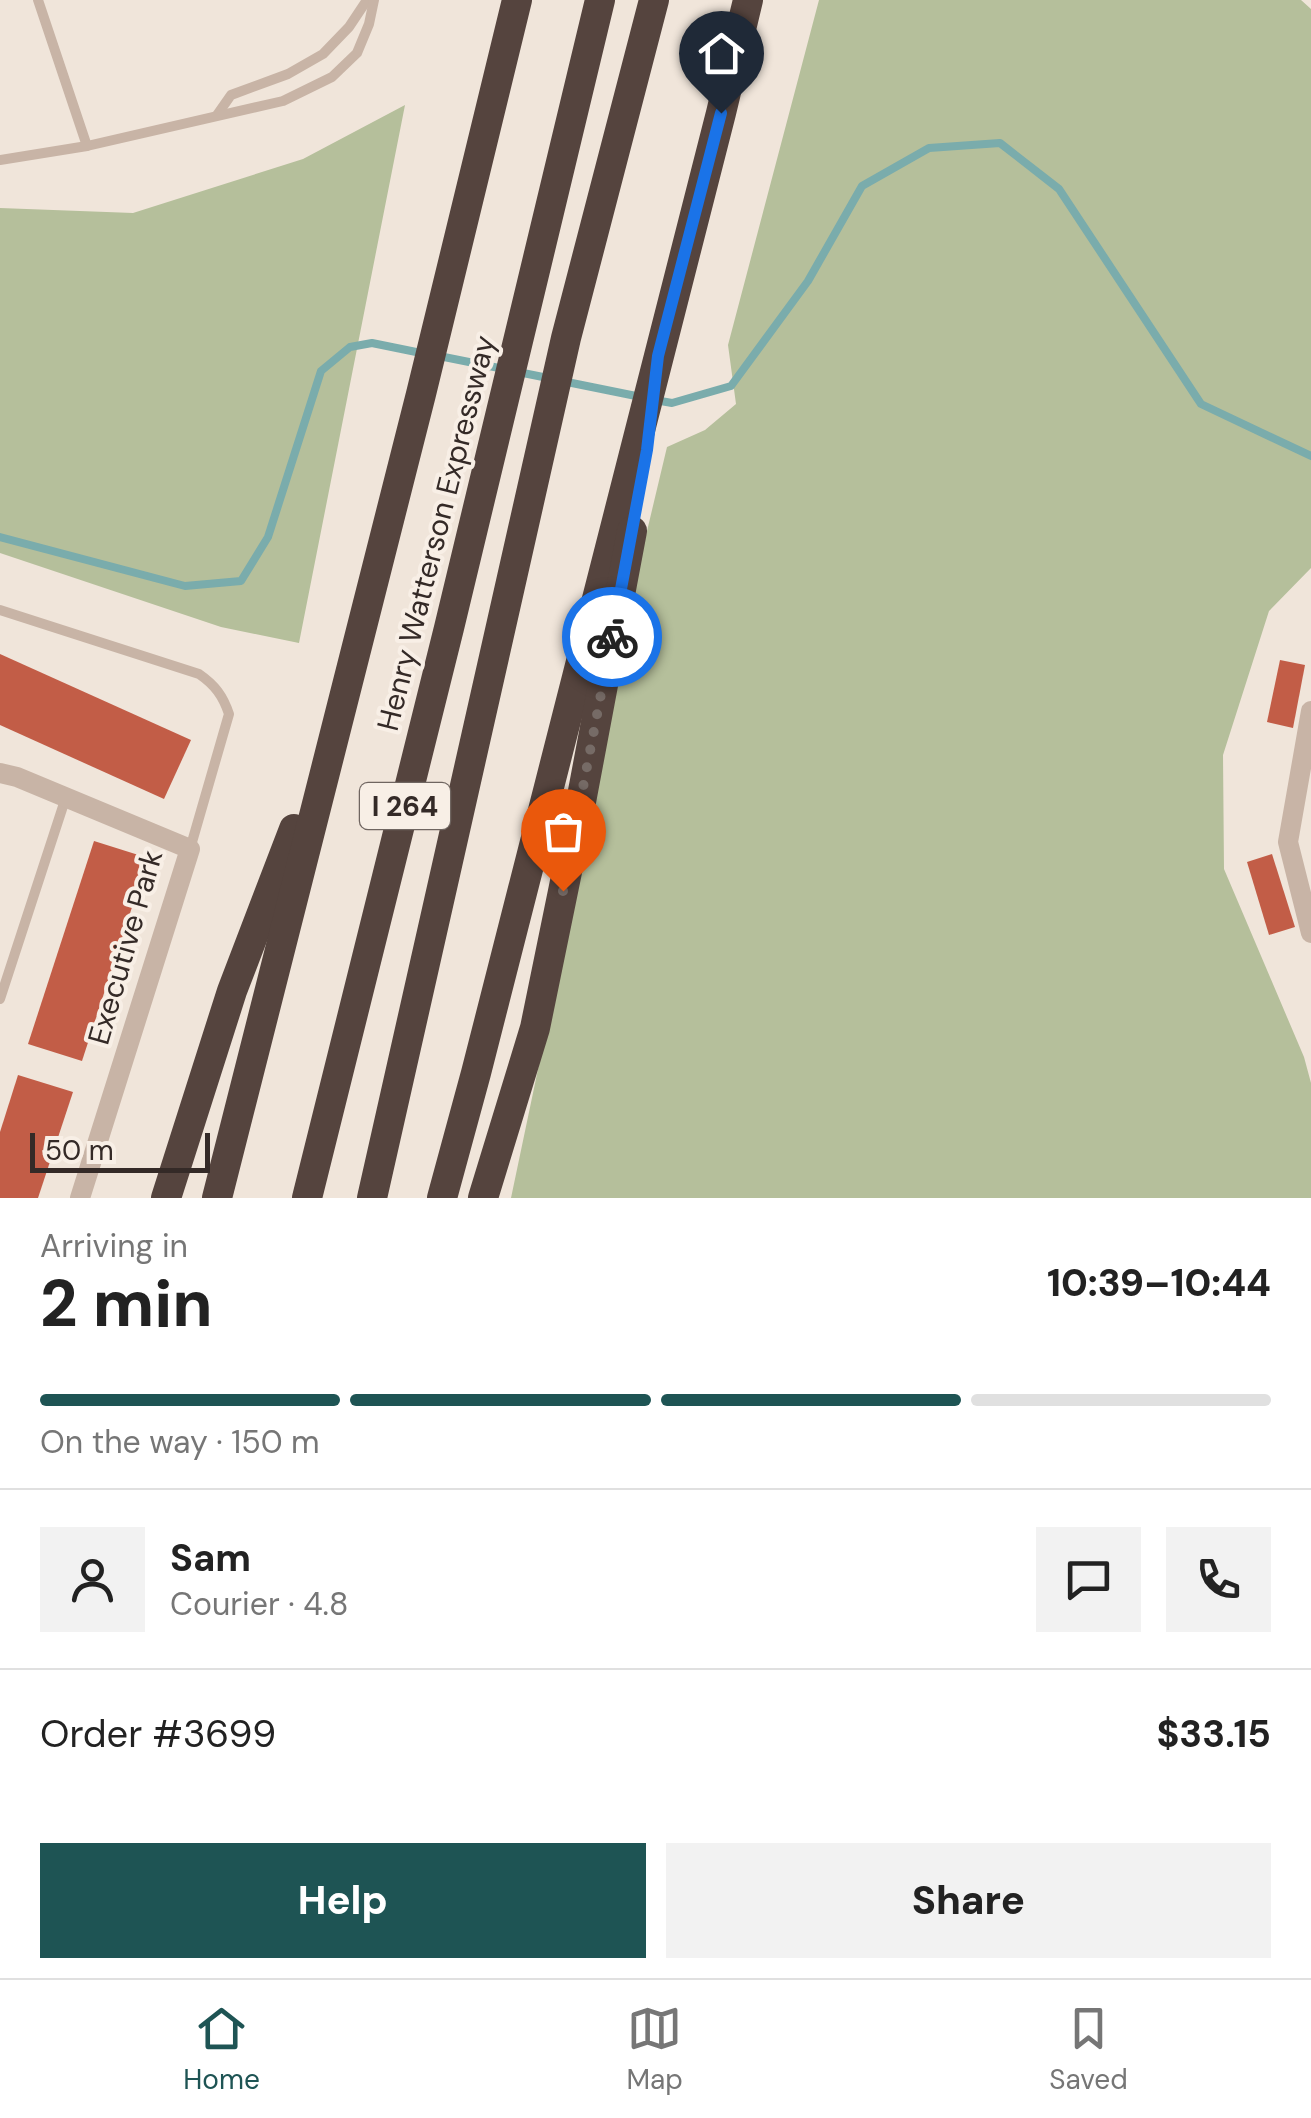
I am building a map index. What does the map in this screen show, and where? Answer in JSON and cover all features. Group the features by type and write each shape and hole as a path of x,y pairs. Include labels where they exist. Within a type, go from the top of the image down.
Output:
{"highway":[{"path":"217,1198 421,394 516,0"},
{"name":"Henry Watterson Expressway","path":"308,1198 600,0"},
{"name":"I 264","path":"372,1198 566,338 654,0"},
{"path":"482,1198 535,1028 577,823 658,356 748,0"},
{"path":"442,1198 641,448"},
{"path":"166,1198 232,991 346,690"}],"street":[{"path":"1311,711 1288,842 1311,932"},
{"name":"Executive Park","path":"0,773 190,849 80,1198"}],"lane":[{"path":"38,0 87,146"},
{"path":"217,116 230,95 288,74 323,54 371,0"},
{"path":"0,160 87,146 283,101 332,76 357,53 369,24 371,0"},
{"path":"0,610 199,674 214,684 228,714 190,849"},
{"path":"0,999 66,797"}],"green space":[{"path":"819,0 1301,0 1311,9 1311,568 1269,611 1223,755 1224,869 1304,1057 1311,1083 1311,1198 511,1198 594,802 618,653 667,447 705,430 736,404 728,345"},
{"path":"405,105 299,643 221,627 0,553 0,208 133,213 303,159"}],"building":[{"path":"0,654 191,740 164,799 0,725"},
{"path":"1280,660 1305,665 1293,728 1267,722"},
{"path":"94,841 148,858 82,1061 28,1044"},
{"path":"1272,854 1295,927 1269,935 1247,862"},
{"path":"18,1075 73,1092 38,1198 0,1198 0,1132"}],"waterway":[{"path":"655,400 672,403 731,386 808,281 862,186 929,148 1000,143 1059,189 1201,404 1311,456"},
{"path":"0,537 185,586 241,581 268,537 321,371 350,347 372,343 426,354"},
{"path":"439,356 504,369"},
{"path":"518,372 548,378"},
{"path":"562,381 641,397"}],"way so far":[{"path":"563,891 612,637"}],"route":[{"path":"612,637 647,450 658,356 721,113"}]}
